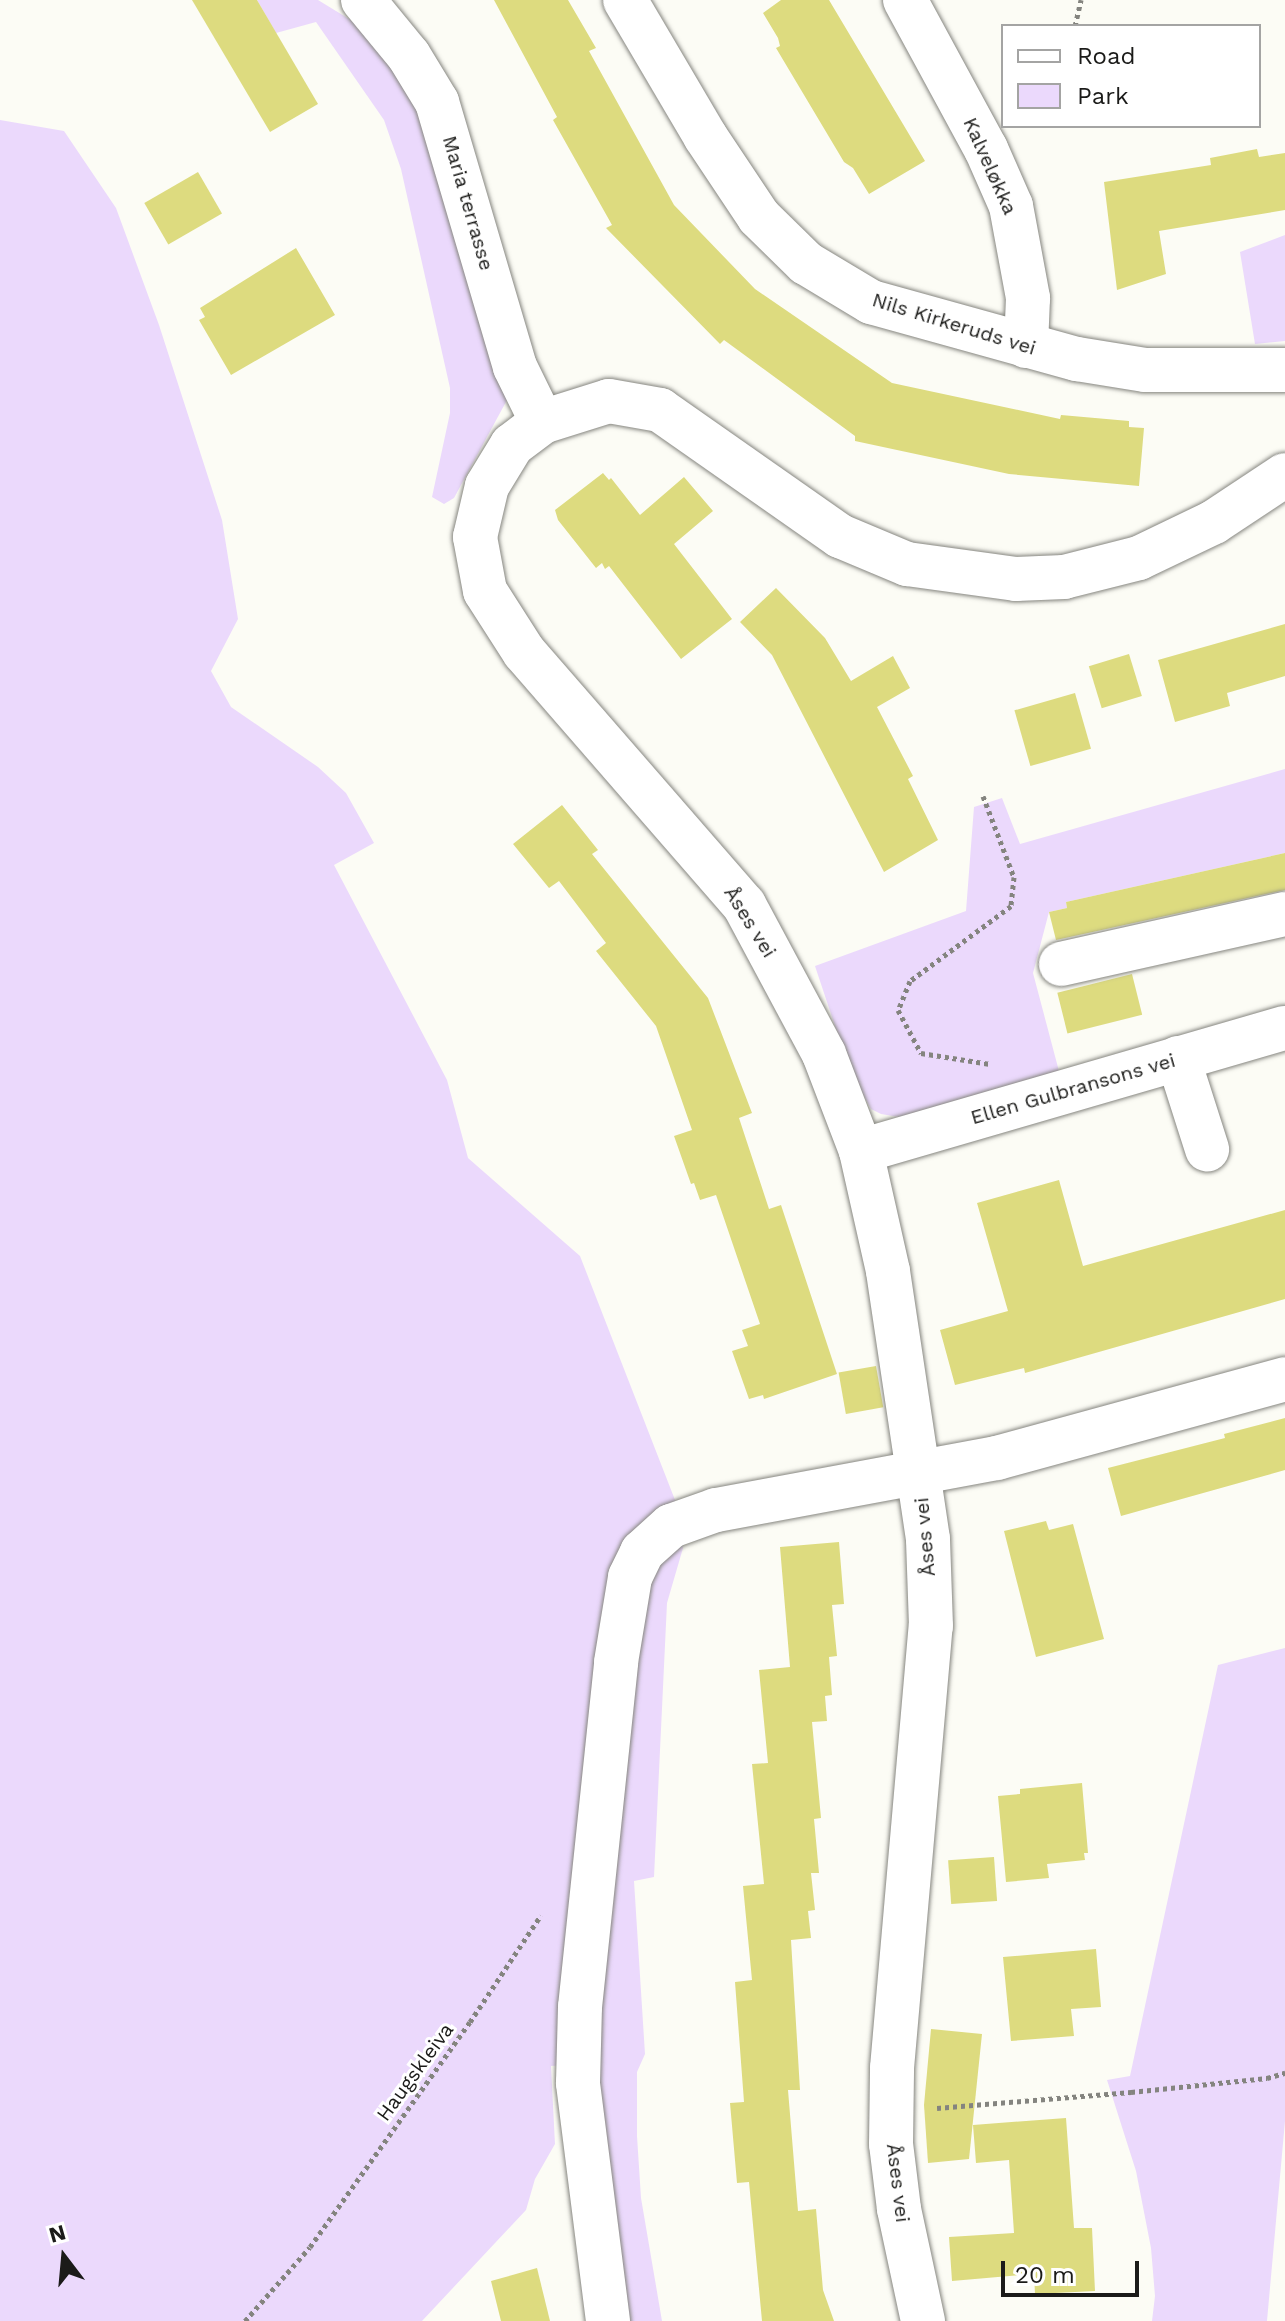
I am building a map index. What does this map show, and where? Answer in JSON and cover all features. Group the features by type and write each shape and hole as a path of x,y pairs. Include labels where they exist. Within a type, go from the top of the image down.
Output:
{"street":[{"name":"Maria terrasse","path":"363,0 409,56 437,102 515,367 542,422"},
{"name":"Nils Kirkeruds vei","path":"625,0 705,136 759,217 806,263 871,302 1077,359 1145,370 1285,370"},
{"name":"Kalveløkka","path":"905,0 986,149 1011,206 1028,298 1026,346"},
{"name":"Åses vei","path":"923,2321 899,2209 892,2068 931,1626 928,1539 888,1271 861,1151 824,1054 744,905 524,652 485,591 475,537 487,486 512,445 542,422 609,401 660,410 703,437 759,482 840,536 907,564 1016,579 1064,577 1139,558 1214,522 1285,475"},
{"path":"1061,964 1285,914"},
{"name":"Ellen Gulbransons vei","path":"861,1151 1285,1028"},
{"path":"1178,1058 1207,1149"},
{"path":"608,2321 578,2068 596,1832 616,1662 630,1577 642,1552 671,1526 716,1510 997,1458 1285,1379"}],"path":[{"path":"1075,24 1081,0"},
{"path":"983,796 1014,877 1011,906 910,981 898,1010 921,1053 1014,1070 1030,1102"},
{"name":"Haugskleiva","path":"245,2321 310,2247 470,2022 546,1908"},
{"path":"892,2112 1131,2092 1267,2078 1285,2073"}],"green space":[{"path":"257,0 318,0 354,22 422,105 507,400 454,498 444,504 432,497 450,413 450,388 401,169 384,120 316,22 276,33"},
{"path":"0,120 64,131 116,208 159,325 222,520 238,619 211,671 231,707 318,767 346,793 374,843 334,865 447,1080 468,1158 580,1256 675,1500 683,1548 667,1603 654,1877 634,1881 645,2054 637,2072 637,2136 641,2198 662,2321 630,2321 588,2063 551,2066 555,2144 535,2179 526,2210 422,2321 0,2321"},
{"path":"1285,235 1285,341 1255,344 1240,252"},
{"path":"1285,769 1285,853 1066,902 1067,908 1049,912 1033,973 1060,1075 934,1111 899,1117 871,1109 850,1071 815,966 966,911 974,807 1002,798 1020,844"},
{"path":"1285,1648 1285,2121 1267,2321 1152,2321 1155,2296 1151,2248 1136,2171 1107,2080 1130,2076 1218,1665"}],"building":[{"path":"192,0 257,0 318,104 270,132"},
{"path":"494,0 568,0 596,48 589,51 674,205 755,289 892,383 1060,419 1061,415 1129,421 1129,427 1144,428 1139,486 1009,474 855,441 855,436 724,340 720,344 606,228 612,225 553,120 557,117"},
{"path":"781,0 829,0 925,161 869,194 853,168 844,162 776,48 780,46 778,38 763,13"},
{"path":"1257,149 1259,157 1285,153 1285,210 1159,231 1166,274 1117,290 1104,182 1211,165 1210,158"},
{"path":"198,172 222,214 168,245 144,203"},
{"path":"296,248 335,315 231,375 199,320 205,317 200,308"},
{"path":"603,473 609,480 611,478 640,515 684,477 713,511 674,544 732,619 681,659 609,566 605,569 602,563 596,568 558,520 555,510"},
{"path":"776,588 825,638 851,681 893,656 910,688 877,707 913,776 908,779 938,840 884,872 772,655 740,622"},
{"path":"1285,624 1285,676 1227,693 1230,706 1175,722 1158,660"},
{"path":"1129,654 1142,696 1102,708 1089,666"},
{"path":"1075,693 1091,749 1030,766 1014,710"},
{"path":"562,805 598,850 592,854 708,998 752,1113 739,1118 769,1209 781,1205 837,1374 764,1399 763,1395 749,1399 732,1351 748,1346 742,1330 760,1324 716,1195 700,1200 674,1136 692,1130 656,1026 596,951 606,943 559,881 549,888 513,844"},
{"path":"1285,853 1285,890 1056,940 1049,912 1067,908 1066,902"},
{"path":"1132,974 1142,1015 1067,1033 1057,993"},
{"path":"1059,1180 1083,1266 1285,1210 1285,1299 1025,1373 1024,1368 955,1385 940,1330 1008,1311 977,1203"},
{"path":"876,1366 883,1407 846,1414 839,1373"},
{"path":"1285,1418 1285,1470 1121,1516 1108,1468 1225,1438 1224,1434"},
{"path":"1046,1521 1049,1530 1073,1524 1104,1639 1036,1657 1004,1531"},
{"path":"839,1542 844,1604 832,1605 837,1656 829,1657 832,1695 825,1696 827,1721 812,1722 821,1818 814,1819 819,1873 811,1873 815,1910 808,1911 811,1938 791,1940 800,2090 788,2090 798,2211 816,2209 823,2290 834,2321 762,2321 749,2182 737,2183 730,2103 744,2102 735,1982 752,1980 743,1886 764,1884 752,1764 768,1763 759,1670 790,1667 780,1547"},
{"path":"1082,1783 1088,1853 1084,1853 1085,1860 1047,1864 1049,1878 1006,1882 998,1796 1020,1794 1020,1789"},
{"path":"994,1857 997,1901 951,1904 948,1860"},
{"path":"1096,1949 1101,2007 1071,2009 1074,2036 1011,2041 1003,1957"},
{"path":"931,2029 982,2034 969,2159 928,2163 924,2105"},
{"path":"1066,2118 1074,2228 1092,2228 1095,2291 1035,2294 1034,2274 952,2281 949,2237 1014,2233 1009,2160 976,2163 973,2125"},
{"path":"537,2268 550,2321 501,2321 491,2281"}]}
